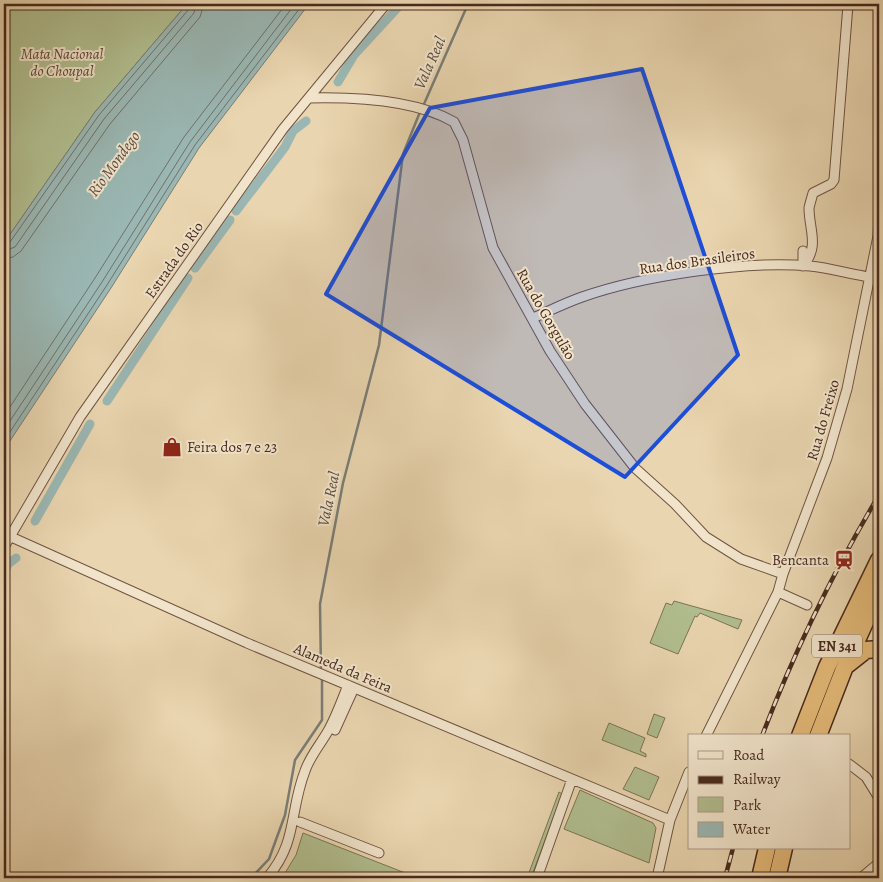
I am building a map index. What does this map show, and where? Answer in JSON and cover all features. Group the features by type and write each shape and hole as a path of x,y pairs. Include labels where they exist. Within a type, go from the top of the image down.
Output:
{"highway":[{"name":"EN 341","path":"801,734 827,667 879,560"},
{"name":"EN 341","path":"844,668 879,591"},
{"path":"872,608 868,629 870,635 879,643"},
{"path":"819,734 844,668 866,650 879,649"},
{"path":"760,878 767,850"},
{"path":"777,878 784,850"}],"street":[{"name":"Estrada do Rio","path":"4,547 80,417 283,129 386,4"},
{"path":"803,266 811,252 813,237 810,208 813,192 831,184 834,180 848,5"},
{"name":"Rua do Gorgulão","path":"310,98 369,101 417,108 454,122 463,140 493,248 550,350 585,404 635,468 650,484 675,504 715,545 741,559 783,574"},
{"name":"Rua do Freixo","path":"707,734 778,592 783,574 828,458 847,389 870,277 879,216"},
{"path":"803,251 803,266"},
{"name":"Rua dos Brasileiros","path":"533,318 582,297 659,278 750,265 803,266 870,277"},
{"name":"Alameda da Feira","path":"9,536 128,591 351,687 670,820"},
{"path":"778,592 807,605"},
{"path":"274,878 292,849 300,822 310,772 335,731 351,687"},
{"path":"266,878 284,856 306,768 351,687"},
{"path":"850,765 866,777 878,794"},
{"path":"657,878 670,820 688,775"},
{"path":"537,878 572,779"},
{"path":"300,822 380,853"},
{"path":"861,878 879,863"}],"highlighted area":[{"path":"642,69 738,355 625,477 326,294 430,108"}],"green space":[{"name":"Mata Nacional do Choupal","path":"4,4 187,4 95,112 4,243"},
{"path":"674,601 742,620 738,629 700,613 697,617 695,616 678,654 650,643 666,603 672,605"},
{"path":"654,714 665,718 657,738 647,734"},
{"path":"609,723 645,738 640,751 646,754 646,757 602,740"},
{"path":"635,767 659,777 649,800 623,789"},
{"path":"580,790 653,823 656,828 649,863 564,829"},
{"path":"559,792 562,794 531,878 527,878"},
{"path":"303,833 418,878 282,878 296,855"}],"water":[{"name":"Rio Mondego","path":"187,4 309,4 199,148 111,288 4,450 4,243 95,112"}],"waterway":[{"path":"338,82 354,55 401,4"},
{"name":"Vala Real","path":"424,104 468,4"},
{"name":"Vala Real","path":"321,672 320,604 343,483 379,345 403,154 420,112"},
{"path":"236,211 285,147 293,131 306,121"},
{"path":"195,268 230,220"},
{"path":"107,401 188,278"},
{"path":"35,521 90,424"},
{"path":"4,573 8,564 16,558"},
{"name":"Vala Real","path":"251,878 269,859 285,815 295,760 322,720 322,677"}],"railway":[{"path":"763,734 787,674 815,613 879,495"},
{"path":"725,878 732,850"}],"place":[{"name":"Feira dos 7 e 23","path":"172,447"},
{"name":"Bencanta","path":"844,560"}]}
